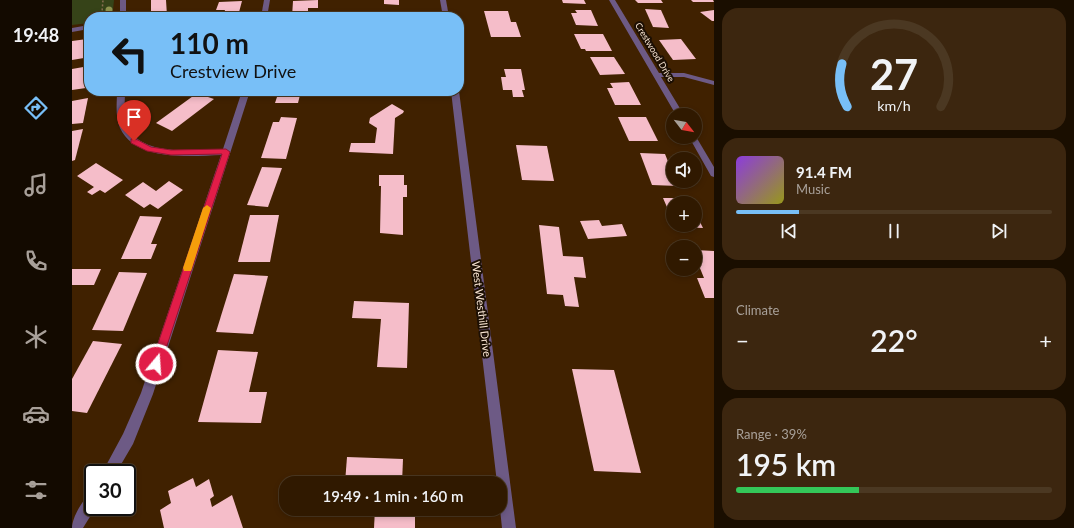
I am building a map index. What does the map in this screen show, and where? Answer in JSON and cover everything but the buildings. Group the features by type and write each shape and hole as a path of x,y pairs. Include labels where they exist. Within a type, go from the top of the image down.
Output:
{"street":[{"path":"123,0 123,12"},
{"path":"265,12 267,0"},
{"path":"443,0 445,12"},
{"name":"Crestwood Drive","path":"612,0 676,108"},
{"path":"72,30 84,28"},
{"path":"657,75 684,75 714,84"},
{"path":"121,96 124,127 134,141 150,149 171,152 226,152"},
{"path":"114,464 128,439 147,394 244,96"},
{"name":"West Westhill Drive","path":"456,96 509,528"},
{"path":"697,144 714,174"},
{"path":"75,528 84,514"}],"path":[{"path":"102,12 103,0"}],"green space":[{"path":"72,0 114,0 113,10 111,12 84,12 84,24 72,25"}],"slow traffic":[{"path":"187,268 207,208"}],"route":[{"path":"134,141 150,149 171,152 226,152 156,364"}]}
